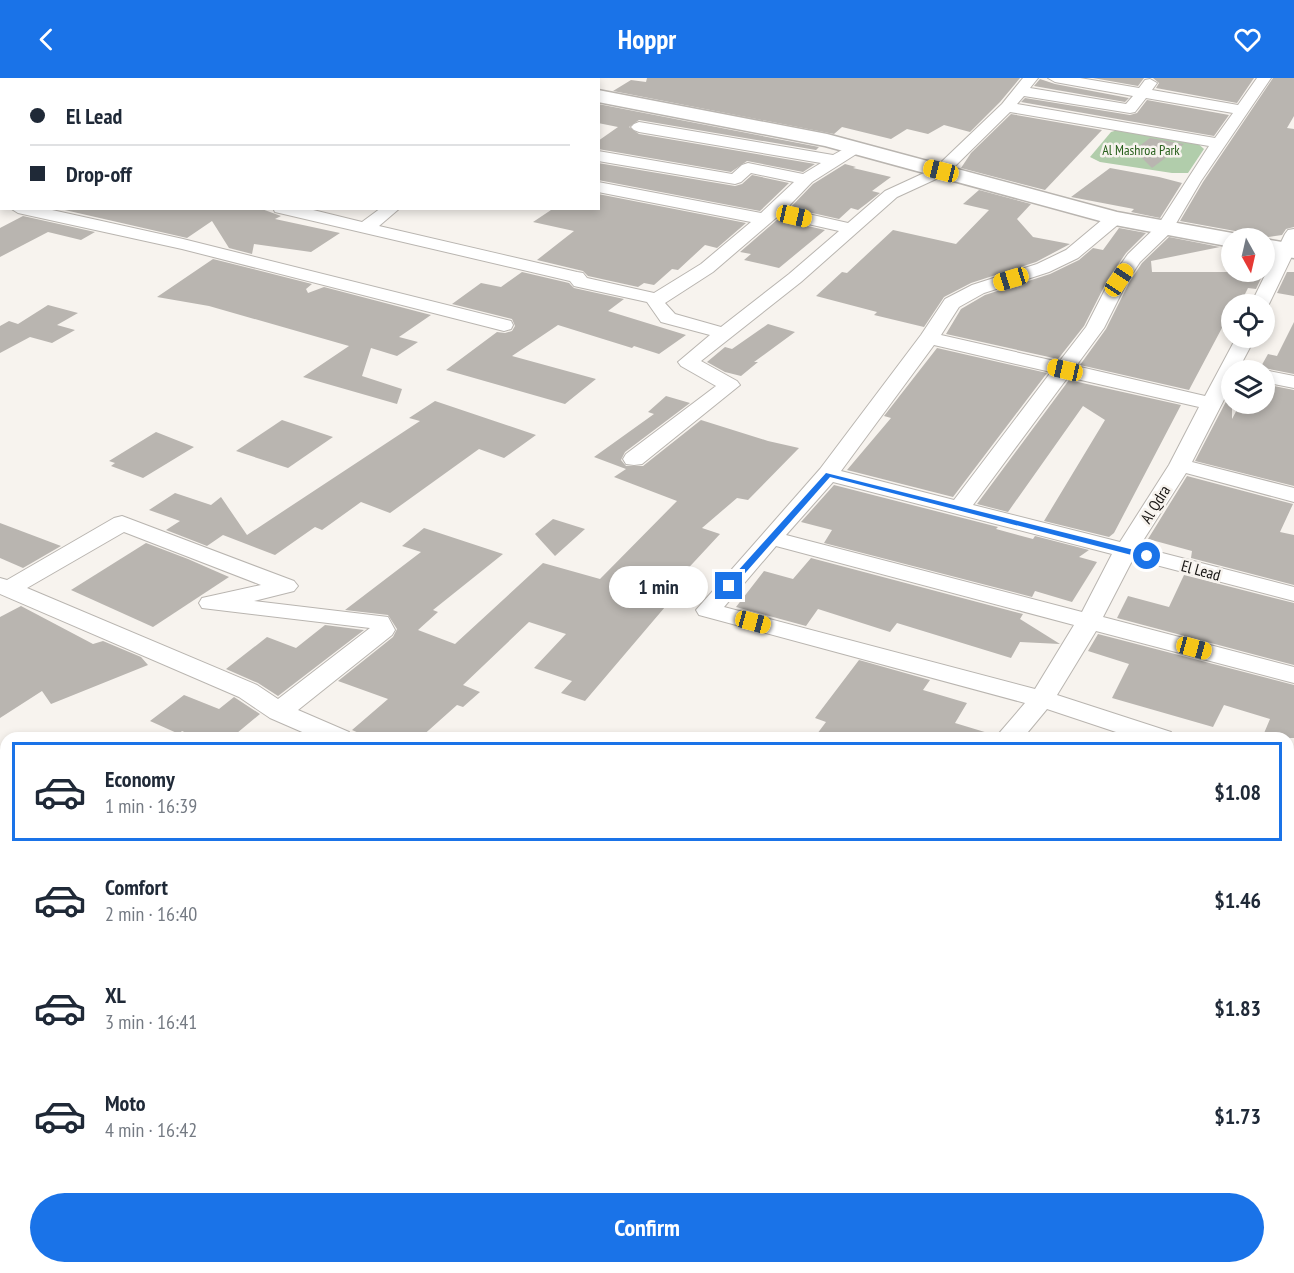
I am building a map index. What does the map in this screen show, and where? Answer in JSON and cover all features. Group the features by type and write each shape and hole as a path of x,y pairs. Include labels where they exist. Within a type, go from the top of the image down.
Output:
{"street":[{"path":"634,459 730,385 688,362 853,229 891,194 941,171 1007,107 1031,78"},
{"path":"1055,78 1243,110"},
{"path":"1021,91 1130,109 1154,78"},
{"path":"1259,78 1264,78"},
{"path":"958,509 1065,370 1101,318 1119,280 1134,258 1165,228 1264,78"},
{"path":"600,96 856,148 1115,218 1221,238"},
{"path":"1007,107 1219,143"},
{"path":"639,127 833,160"},
{"path":"289,210 577,277 580,282 657,299 706,268 769,215 806,179 833,160 856,148"},
{"path":"600,156 735,179 748,168 806,179"},
{"path":"600,187 853,229"},
{"path":"27,210 183,244 504,324"},
{"path":"365,228 389,210"},
{"path":"1115,218 1072,254 1043,268 978,289 952,303 929,338 828,474 708,610 1042,699 1144,732"},
{"path":"1264,294 1285,245"},
{"path":"657,299 656,304 668,318 726,333"},
{"path":"929,338 1211,404"},
{"path":"1275,378 1294,382"},
{"name":"Al Qdra","path":"1013,732 1042,699 1089,621 1126,550 1180,465 1211,404 1221,389"},
{"path":"1180,465 1294,495"},
{"name":"El Lead","path":"828,474 1294,594"},
{"path":"5,586 122,523 286,586 211,603 379,622 382,630 279,712"},
{"path":"771,538 1294,675"},
{"path":"5,586 248,691 279,712 326,732"}],"green space":[{"name":"Al Mashroa Park","path":"1121,129 1195,141 1204,149 1188,173 1172,173 1100,162 1090,157 1111,132"}],"building":[{"path":"647,78 1020,78 970,132 944,125 928,134 907,129 891,139 842,127 834,134 613,91 631,80 646,82"},
{"path":"1093,78 1144,78 1138,86"},
{"path":"1153,78 1254,78 1237,103 1156,88 1159,83"},
{"path":"1273,78 1294,78 1294,116 1287,128 1294,129 1294,227 1286,229 1282,235 1275,236 1275,228 1221,228 1180,221 1203,182"},
{"path":"1040,79 1129,98 1125,102 1034,86"},
{"path":"1025,98 1130,115 1137,113 1147,100 1229,115 1214,136 1021,102"},
{"path":"600,104 819,147 816,150 639,120 629,127 639,134 815,164 803,172 747,161 731,172 600,149 600,140 618,127 600,123"},
{"path":"1011,114 1102,130 1045,190 961,168 971,153"},
{"path":"1150,138 1184,144 1152,168 1134,150"},
{"path":"600,163 735,186 742,184 752,175 789,183 760,211 600,180"},
{"path":"845,164 891,177 872,191 880,193 858,210 851,208 839,219 790,208 813,184"},
{"path":"1110,168 1182,183 1160,218 1131,212 1134,209 1071,197"},
{"path":"979,190 1031,204 1017,219 1033,237 1070,244 1036,262 971,283 944,297 924,327 874,315 877,312 816,296 842,272 847,273 893,230 956,244 989,210 963,204"},
{"path":"600,194 746,223 717,248 705,245 678,270 672,269 654,285 644,283 638,287 588,276 583,271 537,260 574,231 533,222 551,210 600,210"},
{"path":"65,210 264,210 281,216 275,219 340,233 311,252 254,244 252,254 229,248 212,221 187,238"},
{"path":"23,216 95,232 81,240 48,232 0,257 0,228"},
{"path":"778,219 825,230 779,268 744,260 751,254 740,252"},
{"path":"1119,228 1146,233 1126,253 1108,279 1084,326 1058,359 946,334 961,309 985,295 1050,274 1079,260 1093,248 1103,250"},
{"path":"1169,237 1220,247 1151,261 1152,272 1221,272 1221,282 1259,282 1256,289 1248,288 1245,294 1221,294 1221,330 1189,390 1080,365 1106,329 1130,281 1142,263"},
{"path":"213,259 312,284 306,289 308,293 324,287 431,315 399,337 418,342 397,356 371,348 362,376 402,389 397,404 303,377 349,346 209,306 157,297"},
{"path":"522,272 569,283 574,288 624,299 608,311 686,335 659,354 558,325 512,356 596,379 565,404 446,370 497,332 512,331 515,326 512,319 452,304 481,283 501,287"},
{"path":"1287,272 1294,272 1294,296 1277,293"},
{"path":"48,305 78,313 57,325 75,330 52,343 30,337 0,353 0,326 9,321 18,324"},
{"path":"1294,322 1294,374 1275,370 1275,360 1265,360 1268,354 1277,356"},
{"path":"768,324 795,332 754,362 758,362 741,376 725,372 707,362 725,347 732,349"},
{"path":"937,348 1047,373 953,497 847,470 891,418 884,416"},
{"path":"1069,380 1181,405 1114,533 1109,537 1044,521 1105,420 1083,406 1008,512 977,504"},
{"path":"1275,386 1294,390 1294,486 1195,461 1221,411 1221,414 1232,414 1232,419 1235,414 1275,414"},
{"path":"666,396 690,403 625,452 621,460 626,466 643,466 701,420 799,448 748,500 737,498 702,528 720,534 655,604 665,607 585,701 561,693 572,681 534,668 566,634 529,622 463,685 480,692 463,707 457,705 427,732 356,732 352,730 388,699 338,681 393,637 397,629 388,615 345,610 421,552 402,546 424,528 503,554 433,610 438,612 418,630 455,644 543,563 600,579 677,501 614,477 626,469 594,457 654,414 648,412"},
{"path":"435,401 536,435 504,458 479,449 390,513 361,502 322,530 315,527 275,555 223,535 207,546 166,530 180,521 149,510 175,493 211,505 221,497 247,535 420,421 409,418"},
{"path":"282,420 333,437 288,468 236,451"},
{"path":"156,432 194,447 143,478 111,466 115,463 109,461"},
{"path":"1187,476 1293,504 1280,532 1294,535 1294,585 1191,558 1192,551 1148,539"},
{"path":"834,485 998,527 996,529 1033,539 1035,536 1089,550 1079,557 1097,562 1072,602 1035,591 1032,597 824,543 832,530 801,522"},
{"path":"553,519 585,529 555,556 535,534"},
{"path":"0,523 61,546 23,568 0,558"},
{"path":"146,543 229,577 153,627 71,590"},
{"path":"811,558 1023,614 1020,619 1060,644 1020,642 1011,658 897,623 890,632 818,609 806,626 736,607 764,571 793,579"},
{"path":"1184,575 1294,603 1294,665 1117,618 1128,596 1169,607"},
{"path":"21,606 93,644 103,641 141,657 148,665 51,704 42,691 0,718 0,617"},
{"path":"325,625 364,630 278,696 258,683 226,669 267,637 296,648"},
{"path":"1098,634 1294,685 1294,732 1265,732 1270,719 1224,705 1213,727 1112,698 1129,664 1088,651"},
{"path":"859,660 930,680 923,690 967,703 955,723 985,732 818,732 826,722 815,718"},
{"path":"184,695 219,709 234,697 260,714 238,732 175,732 150,721"}],"route":[{"path":"729,586 828,474 1147,556"}]}
